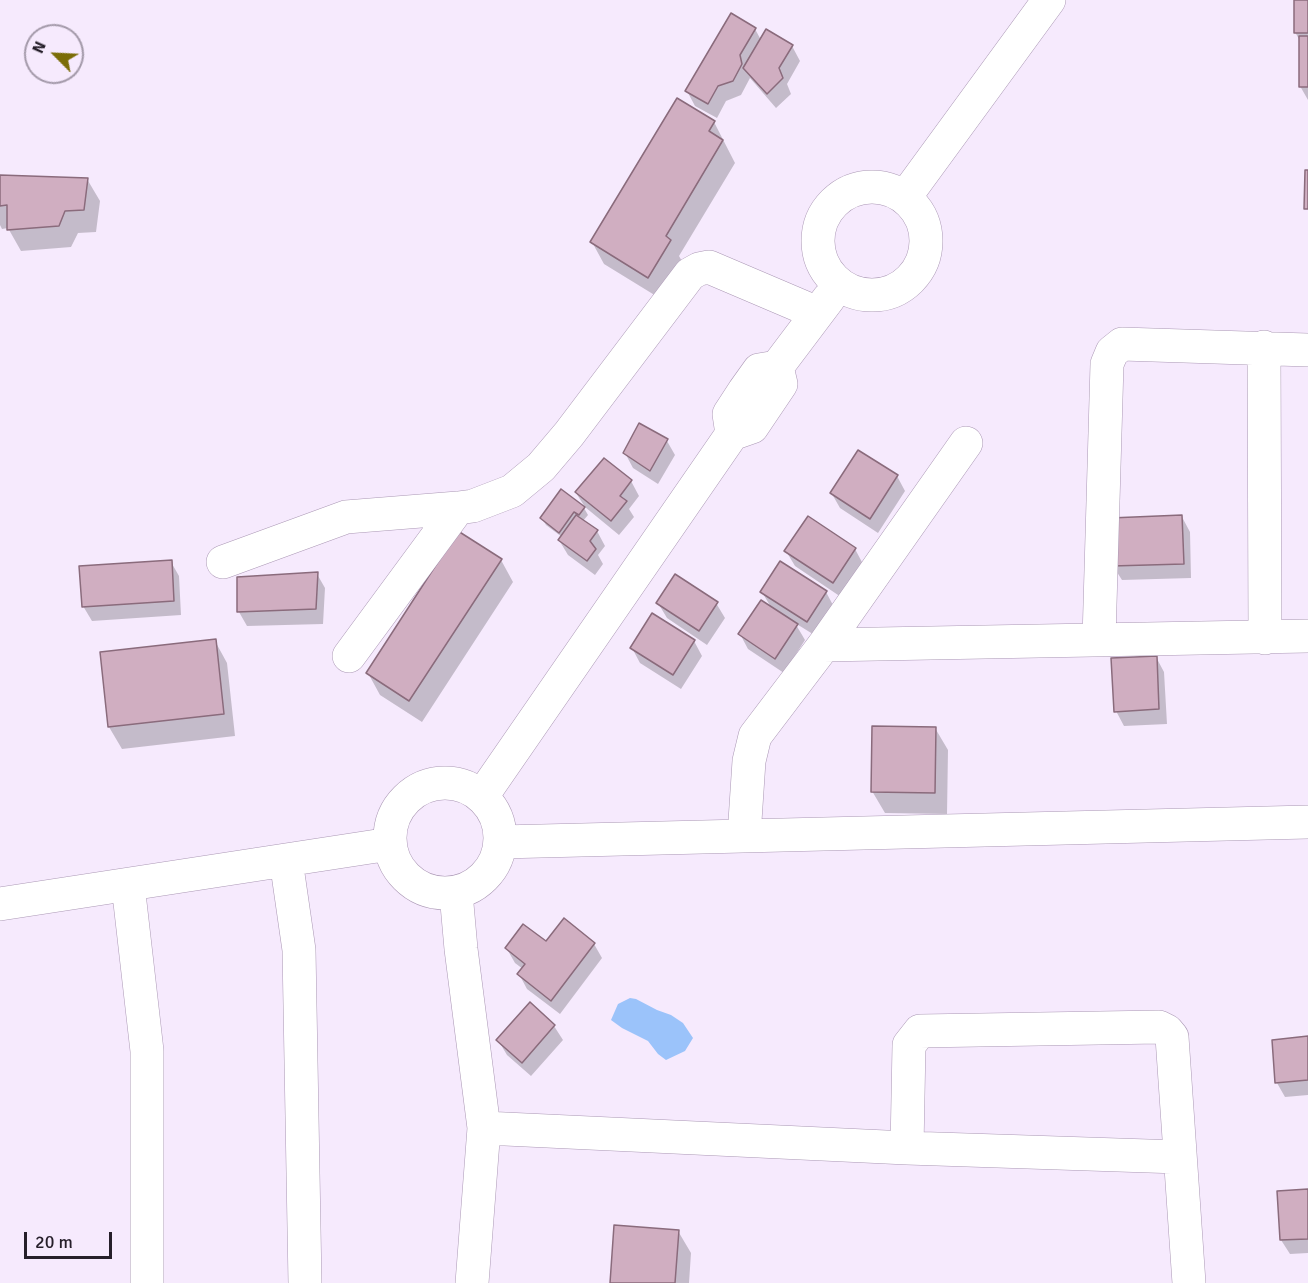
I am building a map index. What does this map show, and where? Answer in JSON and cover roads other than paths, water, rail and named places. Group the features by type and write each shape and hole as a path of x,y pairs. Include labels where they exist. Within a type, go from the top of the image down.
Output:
{"street":[{"path":"905,197 1049,0"},
{"path":"870,186 889,189 905,197 917,210 925,225 927,242 924,259 916,274 903,286 888,294 871,296 854,293 839,285 826,271 819,253 818,234 823,216 836,201 851,191 870,186"},
{"path":"223,562 346,517 473,506 512,491 541,467 569,434 690,274 699,269 709,267 817,313"},
{"path":"482,796 732,434 729,414 744,391 759,370 777,367 839,285"},
{"path":"1100,639 1107,364 1112,352 1122,344 1308,350"},
{"path":"1264,347 1264,638"},
{"path":"744,836 749,761 755,736 824,645 966,443"},
{"path":"349,656 458,508"},
{"path":"824,645 1308,636"},
{"path":"447,782 466,786 482,796 492,809 499,825 501,842 497,859 487,874 473,886 456,893 438,893 420,888 405,877 394,862 390,844 391,825 399,808 412,794 428,785 447,782"},
{"path":"501,842 1308,822"},
{"path":"0,904 390,844"},
{"path":"286,860 299,950 305,1283"},
{"path":"128,885 147,1051 147,1283"},
{"path":"456,893 484,1128 472,1283"},
{"path":"907,1148 909,1045 920,1031 1159,1027 1172,1037 1189,1283"},
{"path":"484,1128 907,1148 1179,1157"}],"water":[{"path":"630,998 671,1015 683,1023 693,1038 685,1051 666,1060 648,1041 611,1020 618,1004"}]}
